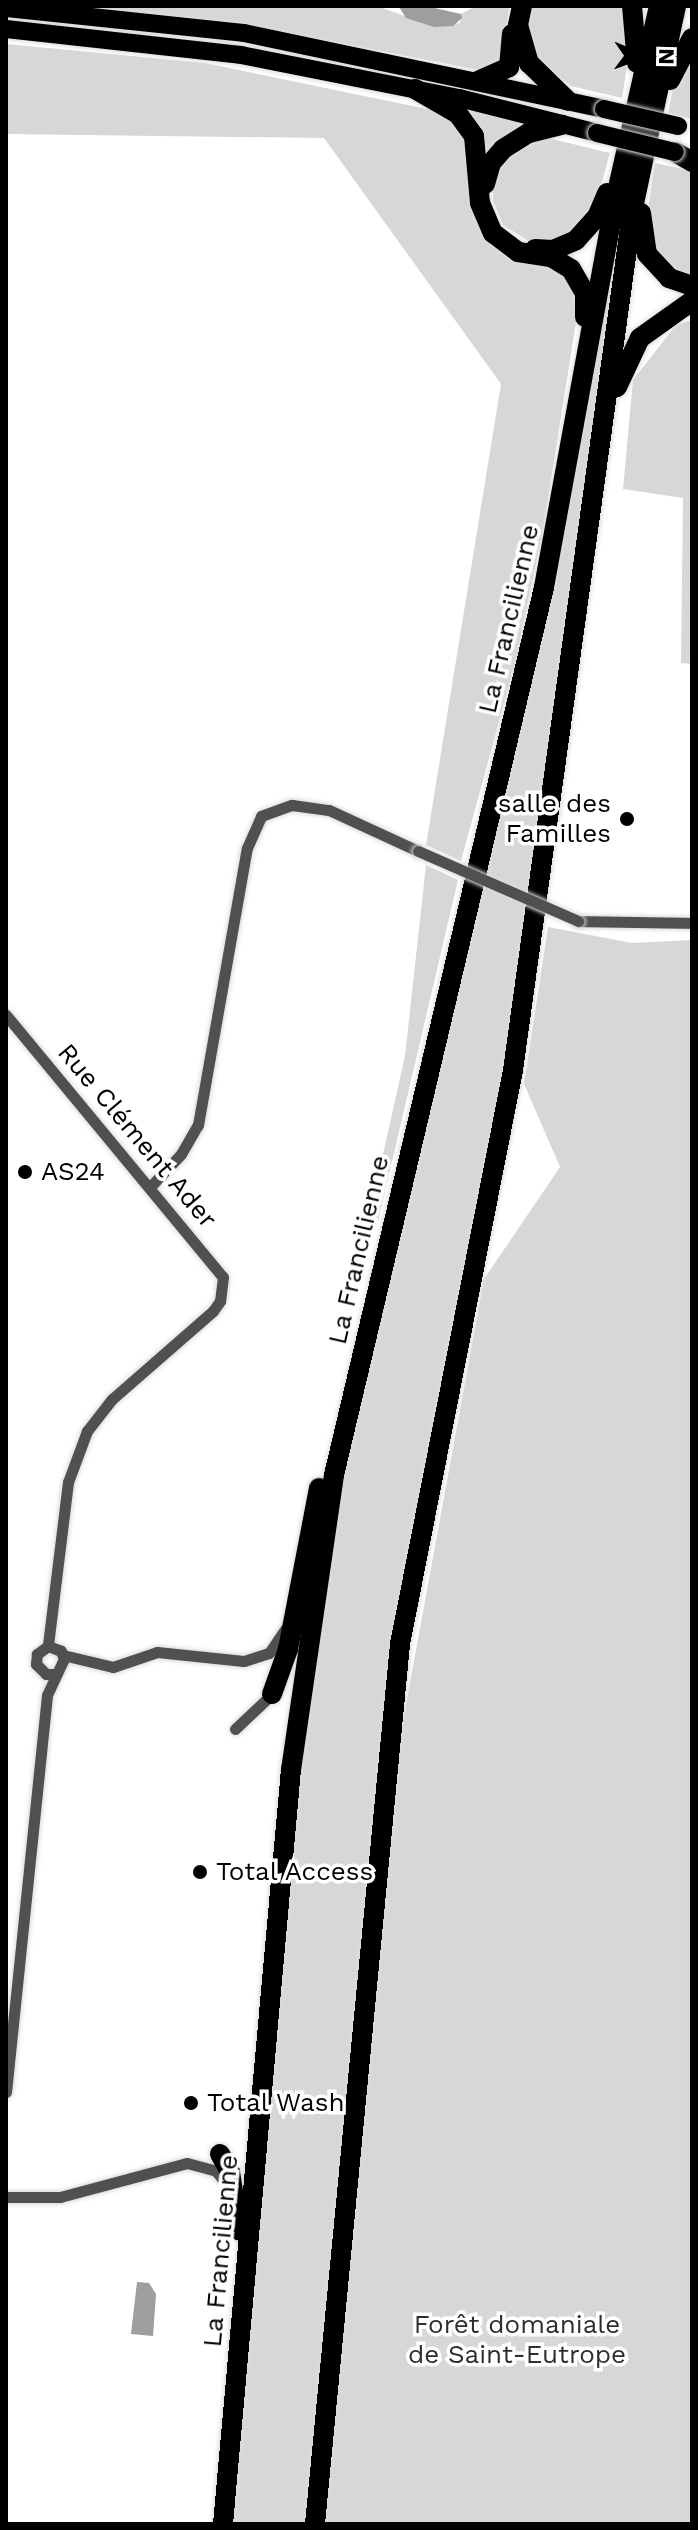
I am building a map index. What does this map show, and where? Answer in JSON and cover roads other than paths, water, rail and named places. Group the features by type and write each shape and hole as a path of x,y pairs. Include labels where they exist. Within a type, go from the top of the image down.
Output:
{"highway":[{"path":"478,81 509,67 516,6"},
{"path":"522,6 518,25 529,63 568,101"},
{"path":"632,6 641,78"},
{"name":"La Francilienne","path":"223,2524 308,1628 334,1475 365,1333 544,587 621,169 659,6"},
{"path":"315,2524 400,1644 513,1070 636,192 676,6"},
{"path":"658,91 669,82 692,38"},
{"path":"415,89 458,114 474,136 480,203 493,233 518,252 551,257 578,275 590,343"},
{"path":"562,125 515,140 491,163 485,202 490,218 506,238 534,249 553,250 576,240 597,217 621,169"},
{"path":"636,192 647,254 669,278 692,286"},
{"path":"604,411 640,338 692,301"},
{"path":"272,1694 288,1649 301,1570 351,1351 365,1333"},
{"path":"220,2154 234,2193 240,2229 228,2343 238,2357"}],"main road":[{"path":"6,8 244,33 685,128"},
{"path":"6,29 241,55 415,89 686,156"}],"street":[{"path":"151,1186 181,1154 198,1125 248,856 261,816 292,805 329,810 578,921 692,923"},
{"name":"Rue Clément Ader","path":"6,1015 217,1265 223,1290 213,1311 112,1399 87,1431 68,1482 54,1631"},
{"path":"48,1646 113,1667 157,1652 256,1659 279,1643 301,1570"},
{"path":"47,1695 36,1659 48,1646 54,1631"},
{"path":"6,2092 47,1695 55,1674 62,1668 62,1653 54,1631"},
{"path":"42,1671 55,1674"},
{"path":"235,1729 272,1694"},
{"path":"6,2197 60,2197 187,2163 216,2171 234,2193"}],"place":[{"name":"salle des Familles","path":"627,819"},
{"name":"AS24","path":"25,1172"},
{"name":"Total Access","path":"200,1872"},
{"name":"Total Wash","path":"191,2103"}],"park label":[{"name":"Forêt domaniale de Saint-Eutrope","path":"517,2340"}]}
